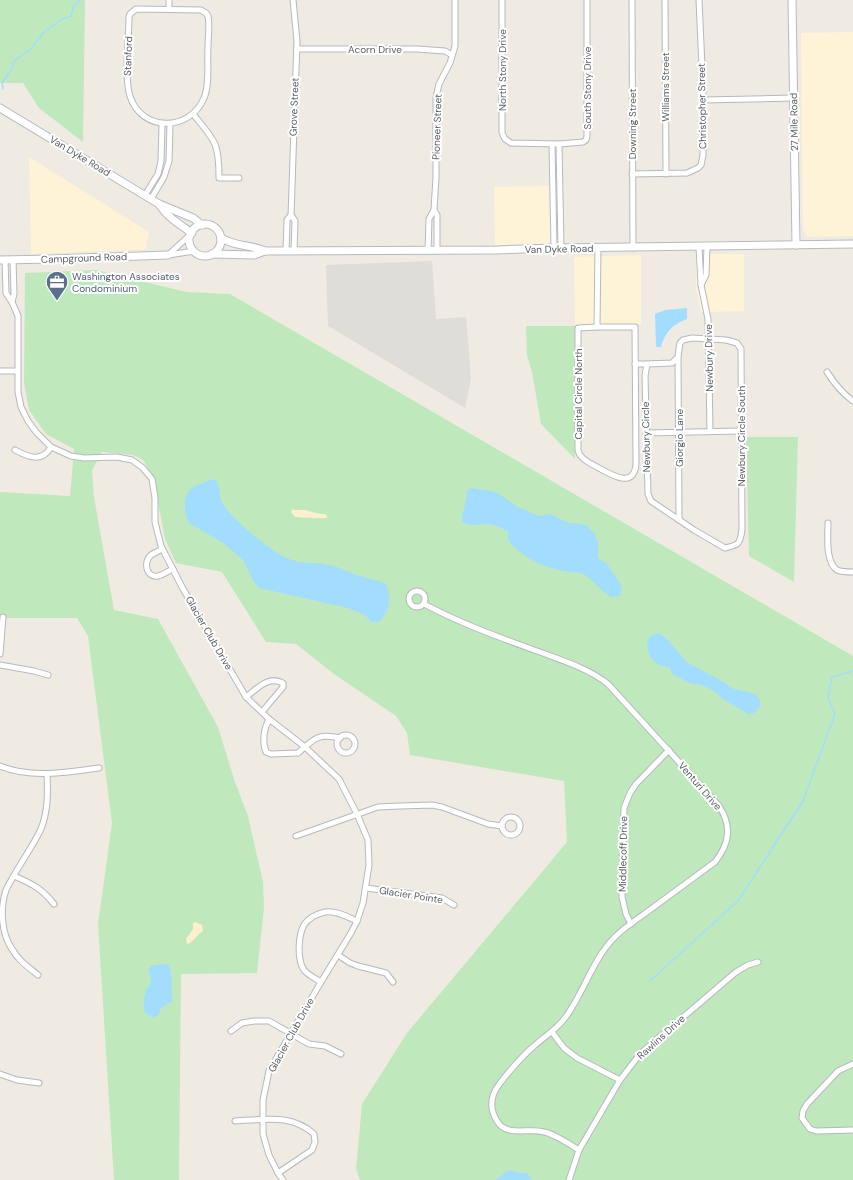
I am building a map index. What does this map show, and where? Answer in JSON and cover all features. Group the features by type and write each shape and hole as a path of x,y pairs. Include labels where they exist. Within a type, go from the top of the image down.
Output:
{"street":[{"path":"148,197 164,177 169,161 170,124 182,121 193,114 204,99 206,90 208,18 206,13 201,10 169,9 169,0"},
{"name":"Grove Street","path":"286,251 287,220 291,215 297,49 293,0"},
{"name":"Pioneer Street","path":"428,251 429,219 434,210 436,177 436,97 439,84 455,46 454,0"},
{"name":"North Stony Drive","path":"502,0 502,133 505,139 511,142 552,144"},
{"name":"South Stony Drive","path":"559,144 583,142 586,140 587,136 587,0"},
{"name":"Downing Street","path":"632,0 633,248"},
{"name":"Williams Street","path":"665,0 666,174"},
{"name":"Christopher Street","path":"632,174 691,172 701,165 703,155 703,100 699,0"},
{"name":"27 Mile Road","path":"792,0 796,245"},
{"name":"Stanford","path":"169,9 136,9 130,14 127,82 130,98 142,114 162,124 170,124"},
{"name":"Acorn Drive","path":"297,49 417,49 445,51 452,55"},
{"path":"703,100 794,98"},
{"name":"Van Dyke Road","path":"0,108 159,204 193,218 202,225"},
{"path":"193,114 214,141 219,158 219,178 239,178"},
{"path":"148,197 158,174 161,161 162,124"},
{"path":"552,144 559,144 557,248 552,144"},
{"name":"Van Dyke Road","path":"159,204 164,212 191,234"},
{"name":"Pioneer Street","path":"434,210 437,215 437,250"},
{"name":"Grove Street","path":"291,215 295,220 294,251"},
{"path":"168,255 197,227 202,225 212,226 216,229 221,238 219,248 212,254 202,256 194,251 190,245 191,234"},
{"name":"Van Dyke Road","path":"221,238 235,244 255,247 265,251"},
{"name":"Van Dyke Road","path":"212,254 254,255 265,251 428,251 853,244"},
{"name":"Newbury Drive","path":"701,285 706,275 707,246"},
{"name":"Newbury Drive","path":"699,247 701,285 708,319 710,431"},
{"path":"598,248 598,327 635,328 635,364 672,363 678,357 678,349 682,340 692,338 709,339"},
{"name":"Campground Road","path":"6,260 168,255 194,251"},
{"name":"Glacier Club Drive","path":"6,260 13,279 14,294 12,302"},
{"name":"Glacier Club Drive","path":"6,260 6,293 18,316 18,392 21,407 28,421 36,432 51,447 71,456 84,458 117,457 132,460 144,468 152,479 155,498 155,522 162,549 246,697 305,747 339,779 357,814 368,840 370,865 363,903 352,933 321,982 269,1071 263,1100 264,1134 269,1155 278,1173 284,1180"},
{"path":"6,279 13,279"},
{"name":"Capital Circle North","path":"598,327 578,328 578,450 581,456 599,468 613,476 621,478 629,478 636,470 635,364"},
{"name":"Newbury Circle South","path":"709,339 736,342 741,349 742,530 740,541 737,545 725,548"},
{"name":"Giorgio Lane","path":"678,357 678,520"},
{"name":"Newbury Circle","path":"647,364 645,376 648,494 651,501 678,520 725,548"},
{"path":"0,371 18,371"},
{"path":"827,372 845,396 853,401"},
{"path":"646,433 741,431"},
{"path":"15,450 26,456 41,456 48,453 51,447"},
{"path":"828,523 828,552 831,561 837,570 853,572"},
{"path":"162,549 151,555 146,562 150,574 159,576 173,569"},
{"name":"Venturi Drive","path":"424,604 461,623 580,667 601,678 719,806 728,826 724,848 715,862 614,937 607,945 574,1005 565,1018 552,1032 534,1045 523,1056 497,1088 493,1096 491,1105 493,1113 497,1122 503,1128 515,1131 536,1130 545,1132 579,1150"},
{"path":"0,654 3,617"},
{"path":"0,665 48,675"},
{"path":"246,697 265,682 278,680 283,683 283,687 262,712"},
{"path":"269,718 265,726 264,746 266,752 272,754 298,753 314,739 320,736 328,735 340,738"},
{"name":"Middlecoff Drive","path":"631,924 626,914 622,897 622,818 624,808 630,793 636,784 669,750"},
{"path":"0,766 24,773 47,774 100,768"},
{"path":"38,975 25,965 12,949 3,931 1,910 5,891 34,842 43,822 46,812 48,791 47,774"},
{"path":"296,836 378,807 432,805 442,807 488,824 502,826"},
{"path":"14,876 32,883 45,892 54,904"},
{"name":"Glacier Pointe","path":"366,888 442,898 454,905"},
{"path":"321,982 305,971 299,962 301,934 304,924 314,916 326,912 339,914 357,920"},
{"path":"338,955 350,963 386,973 393,982"},
{"name":"Rawlins Drive","path":"569,1180 579,1150 620,1080 640,1054 736,972 748,965 758,962"},
{"path":"231,1031 242,1023 254,1020 269,1021 309,1044 325,1046 341,1054"},
{"path":"552,1032 564,1048 577,1058 620,1080"},
{"path":"853,1064 838,1071 807,1104 803,1111 802,1118 810,1129 816,1131 853,1130"},
{"path":"0,1074 17,1080 39,1083"},
{"path":"235,1121 278,1118 286,1119 308,1128 314,1134 315,1142 312,1150 306,1156 278,1173"}],"shaded area":[{"path":"853,32 853,236 807,237 803,228 801,33"},
{"path":"29,157 149,232 146,249 31,254"},
{"path":"549,186 551,244 495,245 494,187"},
{"path":"696,254 744,254 744,311 701,312 696,286"},
{"path":"641,255 641,324 575,326 574,257"},
{"path":"432,261 436,319 466,317 471,379 465,408 328,326 326,265"}],"green space":[{"path":"0,0 85,0 83,142 39,108 23,83 0,83"},
{"path":"96,270 186,292 230,294 853,656 853,1180 360,1180 356,1169 362,1104 407,1033 567,842 564,781 410,755 407,733 396,716 334,674 296,644 266,642 222,572 176,563 165,539 153,476 143,460 133,455 102,452 92,470 94,497 114,610 158,619 218,727 235,782 248,816 263,882 264,908 257,973 181,974 179,1180 114,1180 98,924 112,823 88,636 77,618 0,618 0,492 70,496 74,449 46,434 29,410 24,383 25,273"},
{"path":"526,326 575,326 575,459 541,424 532,372 527,355"},
{"path":"746,437 798,437 794,582 749,556"}],"sand":[{"path":"292,509 325,514 328,517 295,517 291,512"},
{"path":"195,922 202,925 203,931 187,944 186,939 193,929 193,923"}],"water":[{"path":"687,308 687,319 670,329 661,347 657,347 655,314 665,310"},
{"path":"212,479 217,481 222,502 233,517 263,543 282,556 299,562 335,566 354,574 386,584 389,595 389,604 383,618 379,622 371,622 365,615 348,608 259,588 253,580 244,561 223,543 189,523 187,519 185,500 188,492 196,486"},
{"path":"471,488 496,492 518,507 539,516 551,514 566,522 586,525 595,534 598,543 598,558 607,564 622,586 620,596 611,597 583,574 556,569 526,557 508,540 508,532 498,526 488,524 472,525 462,522 467,491"},
{"path":"659,633 666,638 688,663 734,689 755,694 760,700 760,707 754,713 748,714 726,701 712,690 702,685 689,683 672,674 670,667 656,663 650,656 647,641 652,635"},
{"path":"162,964 169,965 171,972 172,1001 161,1008 159,1014 153,1018 151,1015 148,1016 144,1007 146,990 151,983 151,976 148,970 151,966"},
{"path":"512,1170 518,1173 528,1174 532,1180 496,1180 507,1171"}],"waterway":[{"path":"3,89 2,83 11,70 15,60 30,50 44,32 62,19 71,16 74,5 81,0"},
{"path":"650,981 738,901 803,801 835,714 828,698 832,677 853,671"}],"place":[{"name":"Washington Associates Condominium","path":"57,302"}]}
